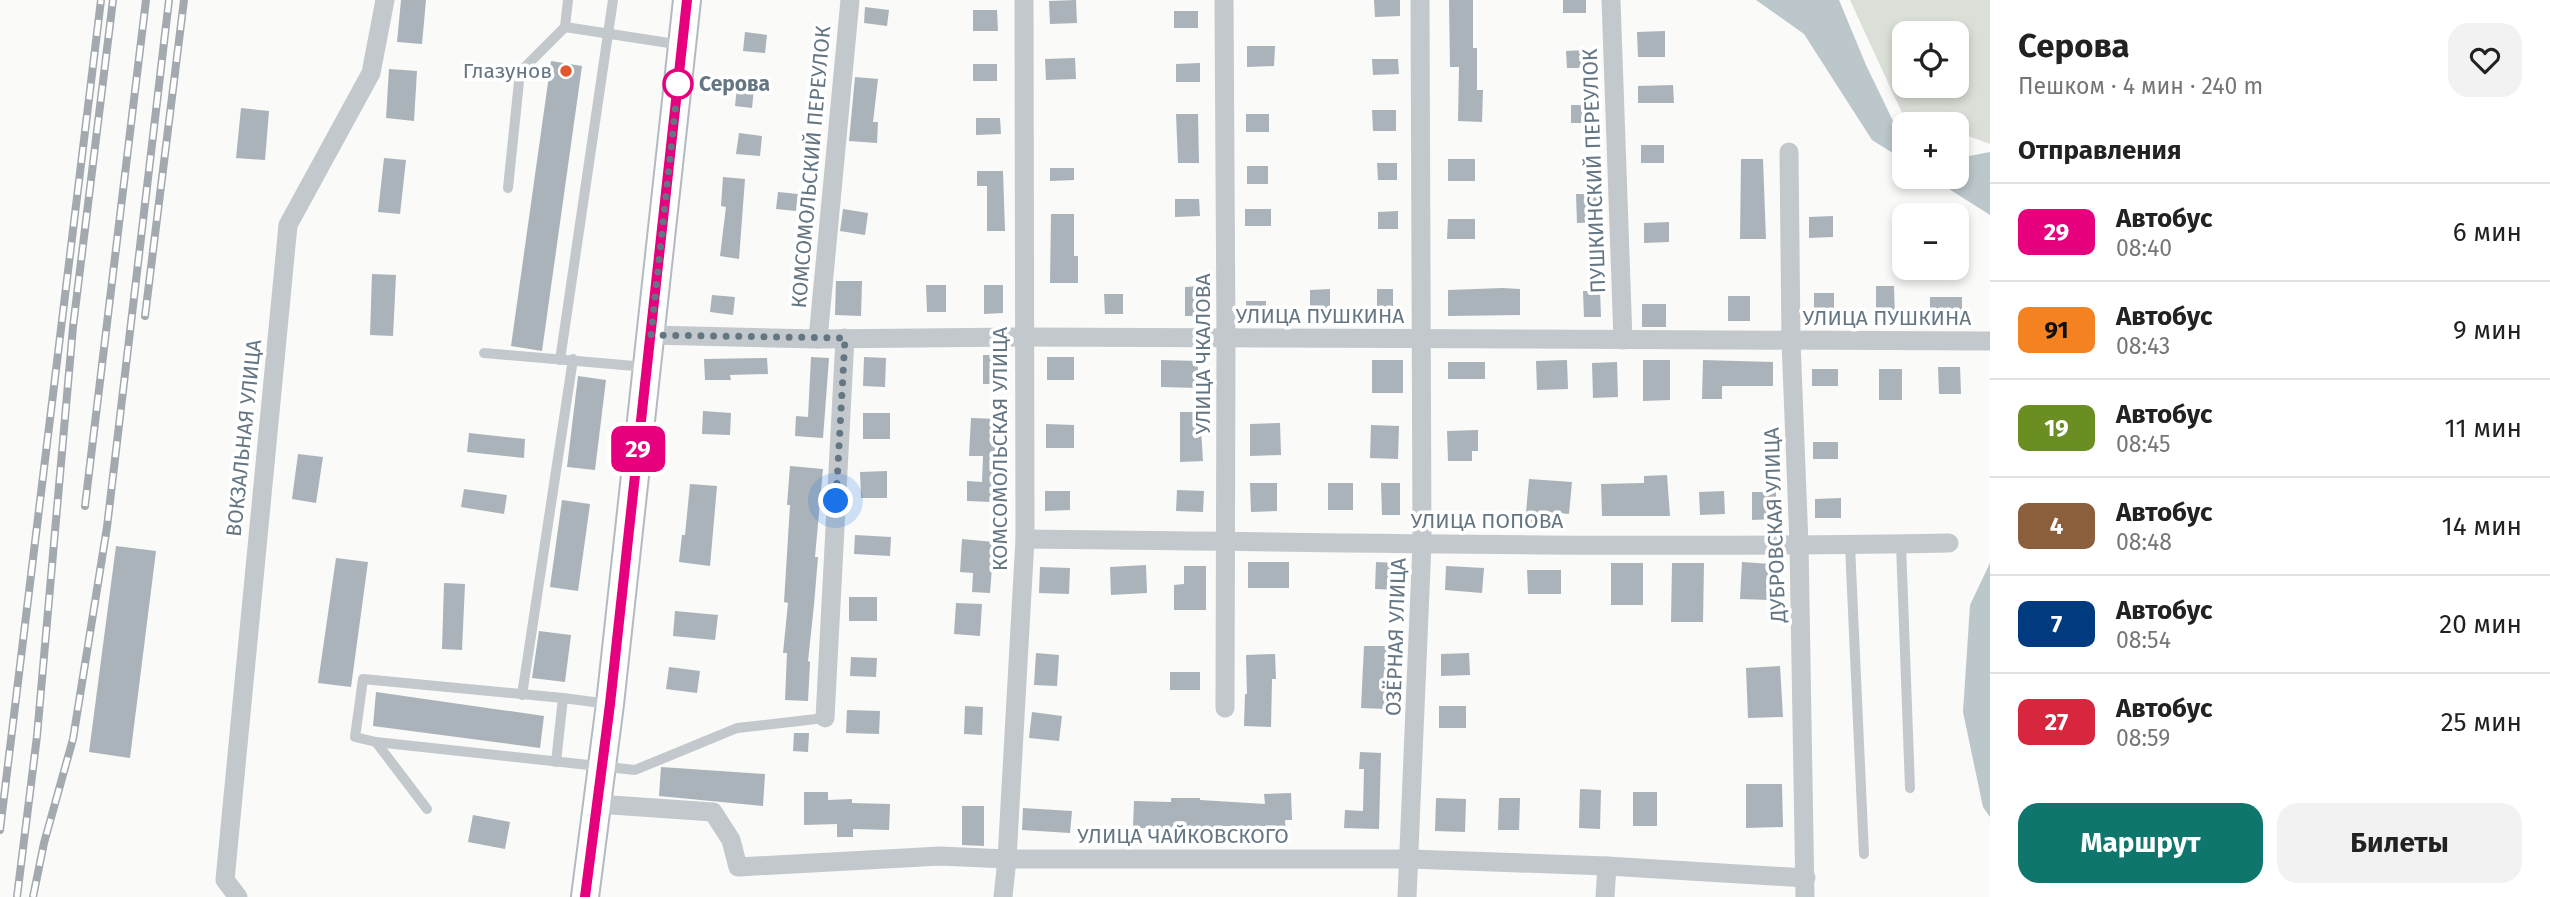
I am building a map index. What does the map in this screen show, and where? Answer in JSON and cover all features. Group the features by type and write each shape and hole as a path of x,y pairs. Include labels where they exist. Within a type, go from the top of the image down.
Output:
{"main road":[{"path":"585,897 610,704 687,0"}],"street":[{"name":"ВОКЗАЛЬНАЯ УЛИЦА","path":"238,897 225,880 288,225 371,73 385,0"},
{"name":"КОМСОМОЛЬСКИЙ ПЕРЕУЛОК","path":"818,339 850,0"},
{"name":"КОМСОМОЛЬСКАЯ УЛИЦА","path":"1003,897 1024,539 1024,0"},
{"name":"УЛИЦА ЧКАЛОВА","path":"1224,0 1225,708"},
{"name":"ОЗЁРНАЯ УЛИЦА","path":"1407,897 1422,543 1420,0"},
{"name":"ПУШКИНСКИЙ ПЕРЕУЛОК","path":"1611,0 1623,340"},
{"name":"ДУБРОВСКАЯ УЛИЦА","path":"1789,152 1791,341 1799,544 1805,888"},
{"name":"УЛИЦА ПУШКИНА","path":"651,335 818,339 1024,337 1990,341"},
{"path":"825,718 845,338"},
{"name":"УЛИЦА ПОПОВА","path":"1024,539 1850,545 1949,543"},
{"name":"УЛИЦА ЧАЙКОВСКОГО","path":"597,804 713,812 731,840 738,867 940,856 1007,859 1410,859 1607,866 1805,888"},
{"path":"1605,897 1607,866"}],"lane":[{"path":"508,188 520,72 565,27 568,0"},
{"path":"560,359 613,0"},
{"path":"565,27 682,45"},
{"path":"484,353 647,367"},
{"path":"522,695 573,359"},
{"path":"1901,544 1910,788"},
{"path":"1850,545 1864,854"},
{"path":"610,704 363,679 355,737 635,770 737,728 825,718"},
{"path":"556,762 563,698"},
{"path":"376,741 427,809"}],"shaded area":[{"path":"1756,0 1839,0 1892,119 1892,152 1872,140 1804,34"},
{"path":"1850,0 1990,0 1990,144 1969,136 1969,112 1902,112 1895,98 1969,98 1969,21 1892,21 1892,91"},
{"path":"1990,152 1990,215 1949,189 1969,189 1969,156"},
{"path":"1990,563 1990,817 1983,807 1963,712 1970,605"}],"building":[{"path":"401,0 426,0 422,44 397,42"},
{"path":"1076,0 1077,23 1050,24 1049,1"},
{"path":"1374,0 1400,0 1400,16 1375,17"},
{"path":"1449,0 1473,0 1473,48 1477,48 1477,90 1483,90 1482,122 1458,121 1459,67 1450,67"},
{"path":"1563,0 1586,0 1586,13 1563,13"},
{"path":"865,7 889,10 887,26 864,23"},
{"path":"973,10 997,10 998,31 973,31"},
{"path":"1174,11 1198,11 1198,28 1174,28"},
{"path":"1665,31 1665,57 1638,57 1637,32"},
{"path":"745,32 767,35 765,53 743,51"},
{"path":"1247,46 1275,46 1274,66 1247,67"},
{"path":"1585,50 1585,68 1567,68 1566,51"},
{"path":"1075,58 1076,79 1046,80 1045,59"},
{"path":"1372,59 1398,59 1399,74 1373,75"},
{"path":"551,61 582,66 542,351 511,346"},
{"path":"1200,63 1200,82 1176,82 1176,64"},
{"path":"973,64 997,64 997,81 973,81"},
{"path":"389,69 417,71 414,121 386,118"},
{"path":"855,77 878,79 873,122 878,122 877,143 849,141"},
{"path":"1673,85 1674,103 1638,103 1638,86"},
{"path":"737,87 754,89 752,108 735,106"},
{"path":"1571,105 1590,105 1591,123 1571,123"},
{"path":"241,108 269,111 265,160 236,158"},
{"path":"1372,110 1396,110 1396,131 1373,131"},
{"path":"1176,114 1198,114 1199,163 1178,163"},
{"path":"1246,114 1269,114 1269,132 1246,132"},
{"path":"976,118 1000,118 1001,134 976,135"},
{"path":"739,133 762,136 760,156 736,154"},
{"path":"1641,145 1664,145 1664,163 1641,163"},
{"path":"384,158 406,160 400,214 378,212"},
{"path":"1448,159 1475,159 1475,181 1448,181"},
{"path":"1741,159 1763,159 1766,239 1740,239"},
{"path":"1377,163 1397,163 1397,180 1378,180"},
{"path":"1247,166 1268,166 1268,184 1247,184"},
{"path":"1050,168 1074,168 1074,180 1050,181"},
{"path":"977,171 1003,171 1005,231 987,231 987,186 977,186"},
{"path":"723,177 745,179 739,259 720,256 726,207 721,206"},
{"path":"778,192 798,194 796,211 776,209"},
{"path":"1576,194 1599,194 1600,222 1577,223"},
{"path":"1175,199 1199,199 1200,216 1175,217"},
{"path":"843,209 868,213 865,235 840,231"},
{"path":"1245,209 1271,209 1271,226 1245,226"},
{"path":"1398,211 1398,229 1378,229 1378,212"},
{"path":"1051,214 1074,214 1074,256 1078,256 1078,283 1050,283"},
{"path":"1833,216 1833,237 1809,238 1809,217"},
{"path":"1448,219 1475,219 1475,239 1447,239"},
{"path":"1669,222 1669,242 1644,243 1644,223"},
{"path":"372,274 396,275 393,336 370,335"},
{"path":"836,281 862,281 861,316 835,315"},
{"path":"926,285 946,285 946,312 927,312"},
{"path":"984,285 1003,285 1003,313 984,314"},
{"path":"1201,286 1201,316 1185,316 1185,287"},
{"path":"1876,286 1894,286 1895,321 1876,321"},
{"path":"1330,289 1330,314 1310,314 1310,290"},
{"path":"1377,289 1393,289 1393,312 1377,313"},
{"path":"1520,289 1520,315 1448,316 1448,290"},
{"path":"1583,291 1600,291 1601,317 1584,317"},
{"path":"1814,293 1834,293 1834,320 1814,320"},
{"path":"1104,294 1123,294 1123,314 1105,314"},
{"path":"712,295 735,297 733,315 710,312"},
{"path":"1728,296 1750,296 1750,321 1728,321"},
{"path":"1930,297 1962,297 1962,320 1930,321"},
{"path":"1246,301 1266,301 1266,320 1246,320"},
{"path":"1642,304 1666,304 1666,327 1642,327"},
{"path":"983,355 1003,355 1003,384 983,384"},
{"path":"811,357 829,358 823,438 795,436 796,416 808,417"},
{"path":"864,357 886,358 885,387 863,386"},
{"path":"1047,357 1074,357 1074,380 1047,380"},
{"path":"767,358 768,374 730,375 731,380 705,380 704,359"},
{"path":"1161,360 1198,361 1198,388 1161,387"},
{"path":"1372,360 1403,360 1403,393 1372,393"},
{"path":"1567,360 1568,389 1537,390 1536,361"},
{"path":"1643,360 1670,360 1670,400 1643,401"},
{"path":"1703,360 1773,362 1773,386 1722,386 1722,399 1702,399"},
{"path":"1448,362 1485,362 1485,379 1448,379"},
{"path":"1617,362 1618,397 1593,398 1592,363"},
{"path":"1938,367 1960,367 1961,394 1939,394"},
{"path":"1812,369 1838,369 1838,386 1812,386"},
{"path":"1879,369 1902,369 1902,400 1879,400"},
{"path":"578,376 606,380 595,470 567,467"},
{"path":"703,411 731,413 730,435 702,434"},
{"path":"1180,412 1200,412 1203,461 1180,462"},
{"path":"863,413 890,413 890,439 863,439"},
{"path":"971,418 999,419 997,483 993,483 993,502 967,501 967,481 982,482 983,456 969,456"},
{"path":"1280,423 1281,455 1250,456 1250,424"},
{"path":"1046,424 1074,425 1074,448 1046,448"},
{"path":"1371,425 1399,426 1398,459 1370,458"},
{"path":"1478,430 1478,451 1472,451 1472,461 1448,461 1447,431"},
{"path":"469,433 525,439 524,458 467,452"},
{"path":"1813,442 1838,442 1838,459 1813,459"},
{"path":"298,454 323,457 316,503 292,499"},
{"path":"790,466 823,469 808,661 808,701 785,700 787,653 783,653 788,603 784,602"},
{"path":"887,471 887,498 861,498 860,472"},
{"path":"1667,475 1670,516 1602,516 1601,484 1644,483 1644,476"},
{"path":"1529,479 1572,482 1569,514 1548,512 1547,525 1525,524"},
{"path":"1250,483 1277,483 1277,511 1251,512"},
{"path":"1328,483 1353,483 1353,510 1328,510"},
{"path":"1381,483 1400,483 1400,515 1382,515"},
{"path":"690,484 717,486 710,566 679,562 682,535 685,535"},
{"path":"464,489 507,495 504,514 461,507"},
{"path":"1177,490 1204,491 1203,512 1176,511"},
{"path":"1045,491 1070,491 1070,510 1045,511"},
{"path":"1724,491 1725,514 1700,515 1699,492"},
{"path":"1752,492 1776,492 1776,519 1752,520"},
{"path":"1841,498 1841,518 1815,518 1815,499"},
{"path":"562,500 590,504 578,591 550,587"},
{"path":"855,535 891,537 890,556 854,554"},
{"path":"962,539 994,542 990,593 972,592 973,573 960,572"},
{"path":"116,546 156,551 130,758 89,752"},
{"path":"336,558 368,562 351,687 318,683"},
{"path":"1248,562 1289,562 1289,588 1248,588"},
{"path":"1376,562 1400,563 1400,590 1375,589"},
{"path":"1742,562 1771,564 1769,600 1740,599"},
{"path":"1611,563 1643,563 1643,605 1611,605"},
{"path":"1672,563 1704,563 1703,622 1671,622"},
{"path":"1146,565 1147,593 1111,595 1110,567"},
{"path":"1184,566 1206,566 1206,610 1174,610 1174,585 1184,584"},
{"path":"1446,566 1484,568 1482,593 1445,590"},
{"path":"1040,567 1070,568 1069,594 1039,593"},
{"path":"1527,570 1561,570 1561,594 1528,594"},
{"path":"444,583 465,584 462,650 442,649"},
{"path":"849,597 877,597 877,621 849,621"},
{"path":"956,603 982,604 980,636 954,634"},
{"path":"675,611 718,615 715,640 673,636"},
{"path":"539,631 571,635 565,682 532,678"},
{"path":"1364,646 1392,646 1392,667 1387,667 1386,709 1361,708"},
{"path":"1036,653 1059,655 1057,686 1034,685"},
{"path":"1469,653 1470,675 1441,676 1441,654"},
{"path":"1275,654 1276,679 1272,679 1271,727 1244,726 1246,655"},
{"path":"851,657 877,658 876,677 850,676"},
{"path":"1780,666 1783,717 1748,718 1746,668"},
{"path":"669,667 700,671 697,693 666,689"},
{"path":"1170,672 1200,672 1200,690 1170,690"},
{"path":"376,692 544,716 540,748 373,726"},
{"path":"965,706 983,707 982,735 964,734"},
{"path":"1439,706 1466,706 1466,728 1439,728"},
{"path":"847,710 880,711 879,734 846,733"},
{"path":"1032,712 1062,716 1059,741 1029,738"},
{"path":"794,733 809,733 808,752 793,751"},
{"path":"1360,752 1381,753 1379,829 1344,828 1345,810 1363,811 1364,769 1359,769"},
{"path":"661,767 765,774 763,806 659,796"},
{"path":"1746,784 1782,784 1783,827 1746,828"},
{"path":"1580,789 1601,790 1600,829 1579,828"},
{"path":"804,792 828,792 828,800 852,799 852,803 890,804 889,830 853,829 853,837 837,837 837,824 804,825"},
{"path":"1633,792 1657,792 1657,826 1633,826"},
{"path":"1291,793 1292,820 1285,820 1286,836 1272,836 1272,826 1222,826 1222,835 1207,834 1207,829 1133,828 1134,801 1171,802 1171,798 1200,798 1265,804 1264,794"},
{"path":"1436,798 1466,799 1465,832 1435,831"},
{"path":"1499,798 1520,798 1519,830 1498,830"},
{"path":"962,806 984,806 984,846 962,845"},
{"path":"1023,808 1072,811 1070,833 1022,830"},
{"path":"473,815 510,822 505,849 468,842"}],"railway":[{"path":"0,830 101,0"},
{"path":"17,897 37,736 73,327 113,0"},
{"path":"85,506 146,0"},
{"path":"33,897 44,843 73,739 107,527 169,0"},
{"path":"145,316 184,0"}],"bus line":[{"name":"29","path":"585,897 610,704 687,0"}],"place":[{"name":"Глазунов","path":"566,71"},
{"name":"Серова","path":"678,84"}],"route":[{"path":"678,84 651,335 845,338 836,501"}]}
